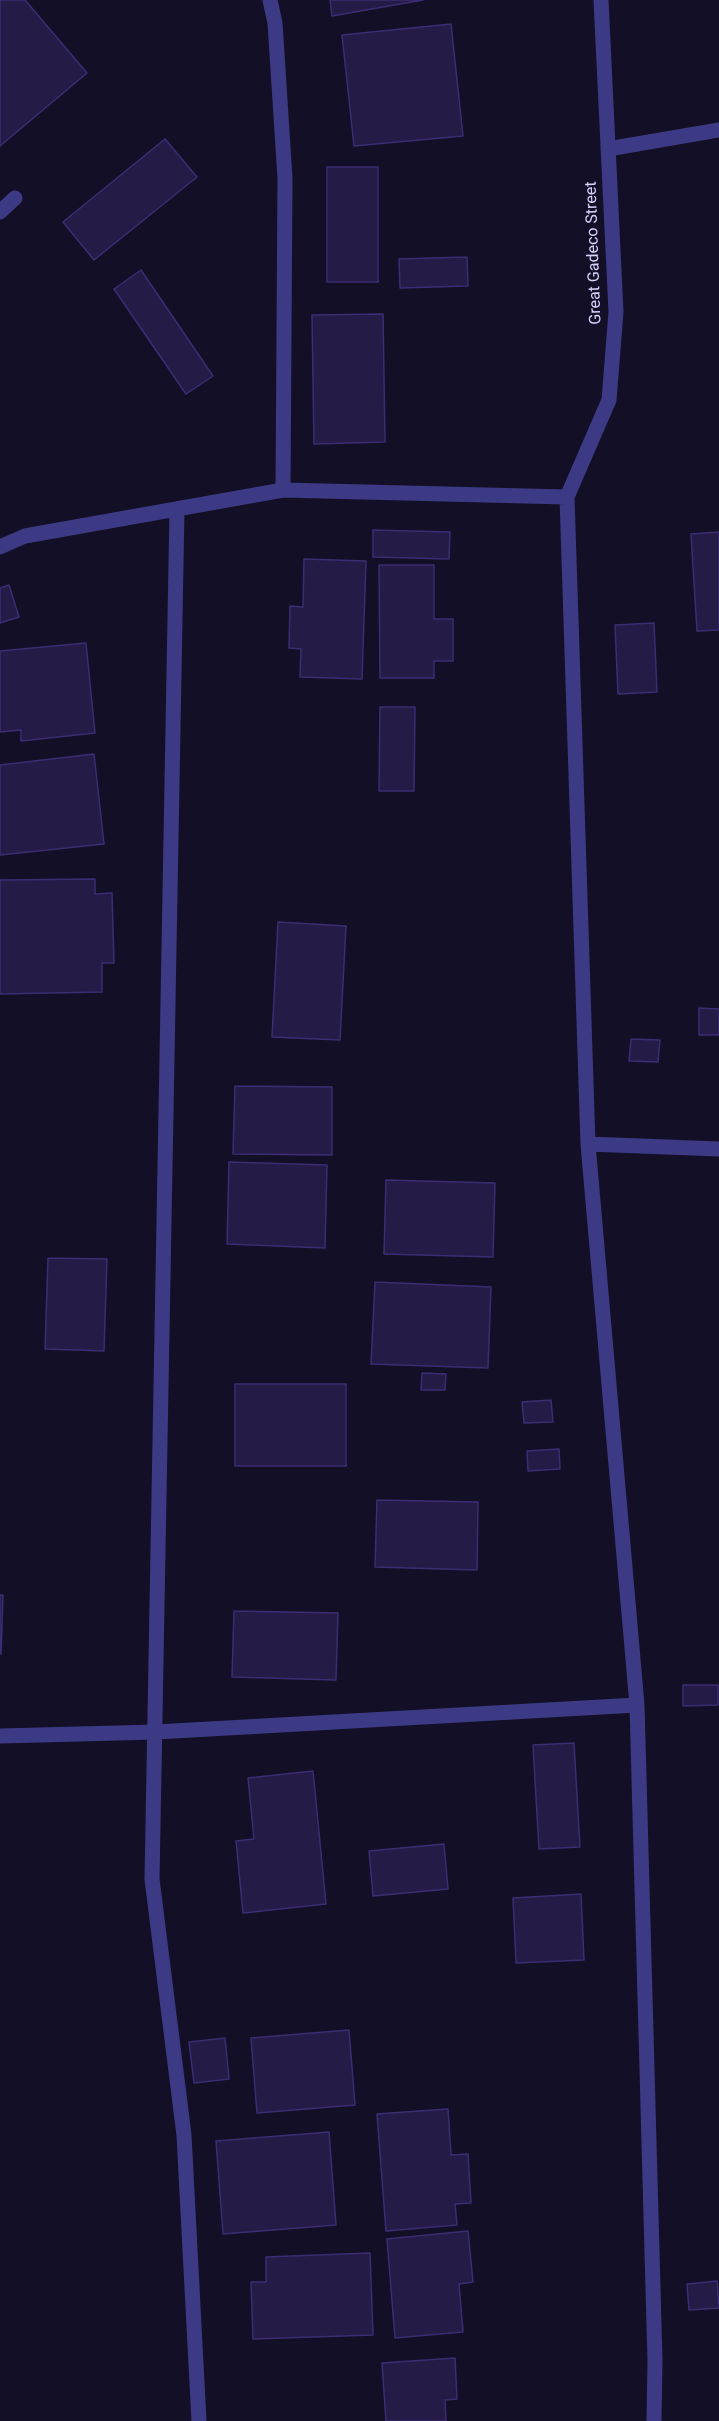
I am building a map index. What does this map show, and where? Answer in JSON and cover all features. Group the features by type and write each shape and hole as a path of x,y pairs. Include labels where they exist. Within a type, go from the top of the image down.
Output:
{"street":[{"path":"270,0 275,23 285,178 283,490"},
{"name":"Great Gadeco Street","path":"567,497 609,400 616,312 601,0"},
{"path":"608,149 719,130"},
{"path":"0,212 15,198"},
{"path":"0,547 25,536 283,490 567,497 588,1144 637,1705 655,2361 654,2421"},
{"path":"177,509 152,1879 184,2135 199,2421"},
{"path":"588,1144 719,1149"},
{"path":"0,1736 156,1732 637,1705"}],"building":[{"path":"0,0 25,0 87,73 0,146"},
{"path":"330,0 423,0 332,16"},
{"path":"451,24 463,136 354,146 342,35"},
{"path":"165,139 197,177 94,260 63,222"},
{"path":"327,167 378,167 378,282 327,282"},
{"path":"467,257 468,286 400,288 399,259"},
{"path":"141,270 213,376 186,394 114,289"},
{"path":"383,314 385,442 314,444 312,315"},
{"path":"373,530 450,532 449,559 373,557"},
{"path":"719,532 719,630 697,631 691,534"},
{"path":"304,559 366,561 362,679 300,677 301,649 289,648 290,606 303,607"},
{"path":"379,565 434,565 434,619 453,619 453,661 434,661 434,678 380,678"},
{"path":"9,585 19,617 0,623 0,588"},
{"path":"654,623 657,692 618,694 615,625"},
{"path":"86,643 95,733 21,741 21,730 0,732 0,651"},
{"path":"380,707 415,707 414,791 379,791"},
{"path":"94,754 104,844 0,855 0,765"},
{"path":"95,879 95,894 112,893 114,963 102,963 102,992 0,994 0,880"},
{"path":"278,922 346,926 340,1040 272,1037"},
{"path":"699,1008 719,1009 719,1035 699,1035"},
{"path":"631,1039 660,1040 658,1062 629,1061"},
{"path":"235,1086 332,1087 332,1155 233,1154"},
{"path":"229,1162 327,1165 325,1248 227,1244"},
{"path":"386,1180 495,1183 493,1257 384,1254"},
{"path":"48,1258 107,1259 104,1351 45,1349"},
{"path":"375,1282 491,1287 488,1368 371,1364"},
{"path":"422,1373 446,1374 445,1390 421,1390"},
{"path":"235,1384 346,1384 346,1466 235,1466"},
{"path":"551,1400 553,1422 524,1423 522,1402"},
{"path":"559,1449 560,1469 528,1471 527,1451"},
{"path":"377,1500 478,1502 477,1570 375,1567"},
{"path":"0,1595 3,1595 1,1654 0,1654"},
{"path":"234,1611 338,1613 336,1680 232,1677"},
{"path":"683,1685 718,1685 718,1705 683,1706"},
{"path":"574,1743 580,1847 539,1849 533,1745"},
{"path":"313,1771 326,1904 243,1913 236,1841 254,1839 248,1778"},
{"path":"444,1844 448,1889 373,1896 369,1851"},
{"path":"581,1894 584,1960 516,1963 513,1898"},
{"path":"349,2030 355,2105 257,2113 251,2038"},
{"path":"225,2038 229,2079 194,2083 189,2042"},
{"path":"448,2109 451,2155 468,2154 471,2203 455,2204 457,2225 386,2231 377,2114"},
{"path":"329,2132 336,2225 223,2234 216,2141"},
{"path":"468,2231 473,2282 459,2284 463,2332 395,2338 387,2239"},
{"path":"370,2253 373,2335 253,2339 251,2282 266,2282 266,2257"},
{"path":"717,2281 719,2308 689,2310 687,2284"},
{"path":"455,2358 457,2399 445,2400 446,2421 386,2421 382,2363"}]}
